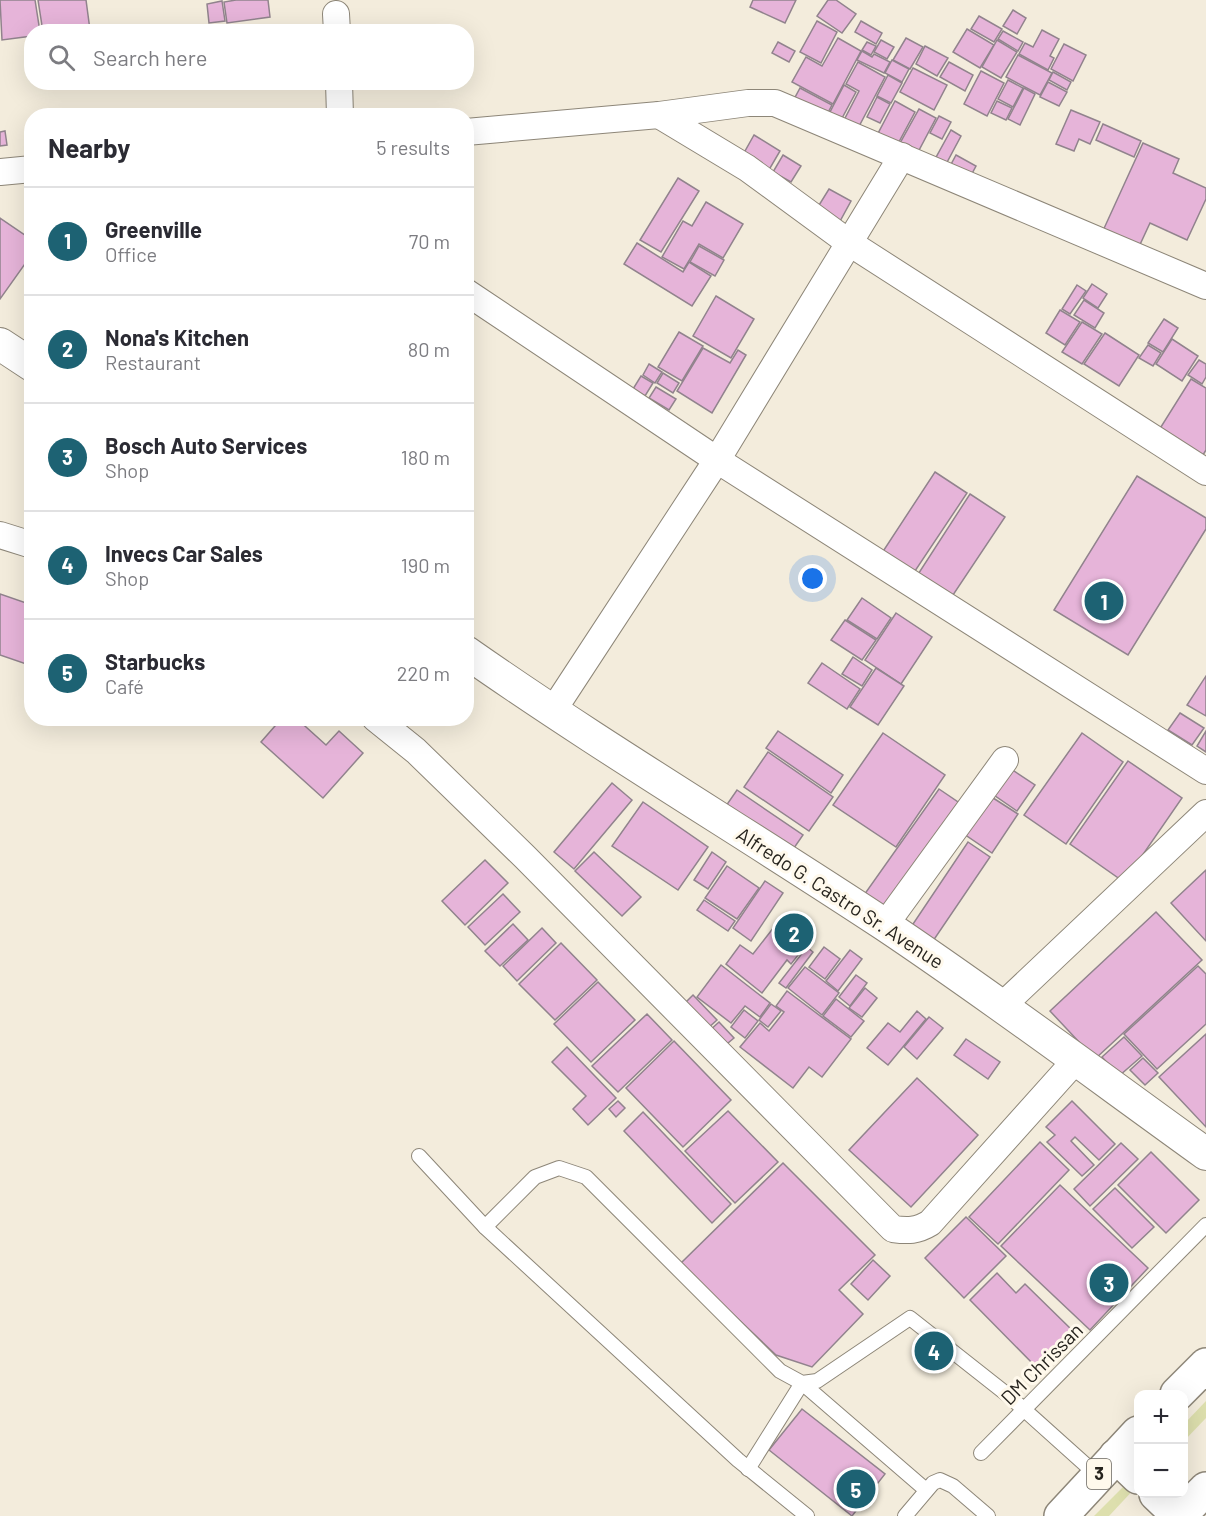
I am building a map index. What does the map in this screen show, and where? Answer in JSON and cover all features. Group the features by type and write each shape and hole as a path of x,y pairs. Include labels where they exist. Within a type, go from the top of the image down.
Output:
{"highway":[{"path":"1182,1390 1206,1365"},
{"name":"3","path":"1061,1516 1117,1469 1134,1440"},
{"path":"1160,1498 1179,1516 1206,1488"}],"street":[{"path":"339,90 340,108"},
{"path":"474,131 659,115 748,103 775,103 1206,286"},
{"path":"659,115 747,168 849,242 1206,472"},
{"path":"552,712 717,460 902,156"},
{"path":"0,172 24,170"},
{"path":"474,297 717,460 1206,771"},
{"path":"0,344 24,360"},
{"path":"0,535 24,542"},
{"name":"Alfredo G. Castro Sr. Avenue","path":"474,658 552,712 885,926 1002,1006 1206,1154"},
{"path":"385,726 416,752 525,857 893,1229 918,1230 930,1223 1076,1060"},
{"path":"885,926 1005,760"},
{"path":"1002,1006 1206,813"}],"lane":[{"path":"419,1156 485,1227 748,1469 807,1516"},
{"path":"485,1227 535,1178 559,1168 586,1177 780,1371 802,1383 926,1490"},
{"name":"DM Chrissan","path":"981,1453 1206,1225"},
{"path":"802,1383 817,1381 910,1318 1024,1410 1117,1469"},
{"path":"748,1469 802,1383"},
{"path":"905,1516 933,1483 944,1480 988,1516"}],"green space":[{"path":"1206,1401 1206,1418 1188,1437 1188,1420"},
{"path":"1130,1480 1134,1483 1134,1489 1109,1516 1094,1516"}],"building":[{"path":"0,0 35,0 39,24 24,24 24,37 2,40"},
{"path":"38,0 86,0 89,24 42,24"},
{"path":"268,0 270,17 227,23 224,2"},
{"path":"753,0 796,0 785,23 750,7"},
{"path":"828,0 836,0 856,14 842,33 817,16"},
{"path":"222,1 225,21 209,23 207,4"},
{"path":"1013,10 1026,18 1017,34 1003,26"},
{"path":"979,16 1002,29 994,42 971,29"},
{"path":"817,21 837,32 821,63 800,52"},
{"path":"861,21 882,33 876,44 855,32"},
{"path":"967,29 994,45 980,68 953,52"},
{"path":"1042,30 1059,39 1050,56 1054,58 1048,70 1019,54 1025,43 1033,47"},
{"path":"1003,31 1023,42 1018,51 998,39"},
{"path":"838,38 861,51 833,104 792,82 806,57 822,66"},
{"path":"906,38 923,47 910,69 893,60"},
{"path":"881,40 894,47 887,59 874,52"},
{"path":"997,40 1017,52 1001,78 982,67"},
{"path":"778,42 795,51 789,62 772,53"},
{"path":"867,42 876,46 871,55 862,50"},
{"path":"1064,44 1086,55 1073,81 1051,69"},
{"path":"925,46 948,58 937,76 916,64"},
{"path":"862,51 872,57 874,54 890,62 884,73 857,60"},
{"path":"1018,55 1052,73 1040,95 1006,77"},
{"path":"892,60 909,69 902,82 885,73"},
{"path":"858,62 885,77 856,132 842,124 859,91 846,84"},
{"path":"949,62 973,75 965,91 940,77"},
{"path":"913,68 947,85 934,110 900,92"},
{"path":"981,71 1004,83 987,116 964,104"},
{"path":"1053,72 1071,82 1067,90 1049,80"},
{"path":"888,75 902,83 891,103 877,96"},
{"path":"1008,80 1023,88 1013,107 998,99"},
{"path":"1048,82 1067,92 1059,106 1040,97"},
{"path":"844,85 856,92 841,120 829,114"},
{"path":"800,88 832,105 824,120 792,103"},
{"path":"1024,88 1035,94 1020,125 1008,119"},
{"path":"877,97 890,104 880,123 867,117"},
{"path":"895,101 915,112 894,151 874,141"},
{"path":"997,101 1012,108 1006,120 991,113"},
{"path":"919,109 936,118 917,154 899,145"},
{"path":"1071,110 1100,122 1090,144 1079,139 1074,151 1056,144"},
{"path":"939,116 951,122 942,139 930,133"},
{"path":"1103,124 1141,141 1134,157 1096,140"},
{"path":"951,130 961,136 945,166 934,161"},
{"path":"5,131 7,145 0,146 0,132"},
{"path":"754,135 780,151 766,175 740,160"},
{"path":"1143,143 1179,159 1173,173 1206,188 1206,199 1187,240 1150,223 1137,251 1101,235"},
{"path":"783,155 801,166 791,182 773,172"},
{"path":"956,155 976,166 968,181 948,170"},
{"path":"678,178 699,191 661,252 640,240"},
{"path":"829,189 851,201 839,223 816,210"},
{"path":"706,202 743,224 723,258 699,244 684,269 662,257 683,221 692,226"},
{"path":"0,218 24,234 24,265 0,299"},
{"path":"637,243 683,272 689,262 711,276 692,306 624,264"},
{"path":"699,246 724,260 715,276 690,262"},
{"path":"1092,284 1107,294 1098,308 1083,298"},
{"path":"1077,285 1086,291 1070,314 1062,309"},
{"path":"716,296 754,319 731,358 693,336"},
{"path":"1084,300 1104,313 1095,328 1074,315"},
{"path":"1060,310 1080,322 1065,345 1046,333"},
{"path":"1164,319 1178,328 1163,352 1148,343"},
{"path":"1082,322 1102,334 1082,364 1062,352"},
{"path":"679,332 703,346 682,381 658,367"},
{"path":"1105,333 1139,355 1119,386 1084,364"},
{"path":"1172,339 1198,356 1182,381 1156,364"},
{"path":"1148,345 1161,353 1153,366 1139,358"},
{"path":"703,348 730,363 738,350 746,355 712,413 677,391"},
{"path":"1199,360 1206,364 1206,377 1202,384 1188,375"},
{"path":"649,364 662,372 655,383 643,375"},
{"path":"663,373 679,383 673,393 657,383"},
{"path":"641,376 653,383 645,396 633,389"},
{"path":"1191,379 1206,388 1206,450 1197,465 1154,438"},
{"path":"656,387 676,399 669,410 649,398"},
{"path":"935,472 967,493 909,580 878,559"},
{"path":"1137,476 1206,518 1206,529 1128,655 1054,610"},
{"path":"970,494 1005,517 947,604 913,582"},
{"path":"0,594 24,602 24,663 0,655"},
{"path":"862,598 891,618 877,639 847,620"},
{"path":"896,613 932,637 901,684 865,660"},
{"path":"845,620 876,640 862,660 831,640"},
{"path":"853,657 872,670 862,686 842,674"},
{"path":"822,663 860,689 847,709 808,683"},
{"path":"876,668 904,686 878,725 850,707"},
{"path":"1206,676 1206,716 1187,705"},
{"path":"1180,713 1204,728 1192,745 1168,730"},
{"path":"275,726 305,726 326,745 339,731 363,753 323,798 261,742"},
{"path":"778,731 843,775 831,793 766,748"},
{"path":"1206,731 1206,752 1197,746"},
{"path":"883,733 945,775 896,847 833,805"},
{"path":"1082,733 1123,762 1066,844 1024,815"},
{"path":"768,752 833,797 809,831 744,787"},
{"path":"1128,761 1182,798 1124,882 1070,844"},
{"path":"1008,767 1035,785 1017,811 991,793"},
{"path":"612,783 632,800 574,869 554,852"},
{"path":"939,789 961,804 887,911 864,895"},
{"path":"737,790 803,835 785,861 719,816"},
{"path":"990,796 1018,814 992,853 964,834"},
{"path":"643,802 708,847 678,890 612,846"},
{"path":"968,842 990,857 933,941 911,927"},
{"path":"594,852 641,897 622,916 575,871"},
{"path":"712,852 726,862 708,889 694,880"},
{"path":"485,860 508,883 465,925 442,901"},
{"path":"727,866 759,888 737,919 705,898"},
{"path":"1206,870 1206,941 1171,903"},
{"path":"765,881 783,893 751,941 733,928"},
{"path":"503,894 520,912 485,945 468,927"},
{"path":"704,900 735,921 728,931 697,910"},
{"path":"1156,912 1202,960 1095,1059 1050,1011"},
{"path":"513,924 528,940 500,966 485,951"},
{"path":"774,927 803,949 791,964 787,960 762,993 726,964 740,945 753,954"},
{"path":"542,928 556,943 517,981 503,966"},
{"path":"561,943 597,980 555,1020 519,984"},
{"path":"807,947 813,952 786,988 779,983"},
{"path":"824,947 840,959 825,979 809,967"},
{"path":"850,950 862,959 838,991 826,981"},
{"path":"721,965 770,1003 760,1017 745,1006 731,1023 697,997"},
{"path":"1198,966 1206,974 1206,1024 1157,1069 1124,1034"},
{"path":"805,967 839,993 822,1015 788,988"},
{"path":"856,975 867,983 850,1006 839,997"},
{"path":"598,982 635,1020 591,1062 554,1024"},
{"path":"865,988 877,998 862,1017 849,1008"},
{"path":"787,991 851,1039 822,1077 809,1067 793,1088 740,1047 760,1023 769,1031 784,1012 776,1006"},
{"path":"693,995 717,1020 707,1029 684,1004"},
{"path":"836,999 864,1021 851,1037 823,1016"},
{"path":"771,1004 781,1011 768,1027 759,1020"},
{"path":"744,1010 758,1021 745,1038 731,1027"},
{"path":"917,1011 926,1019 888,1065 867,1048 888,1023 900,1032"},
{"path":"647,1014 672,1040 618,1092 592,1066"},
{"path":"929,1017 943,1028 917,1059 904,1047"},
{"path":"719,1022 734,1038 722,1048 708,1032"},
{"path":"1206,1034 1206,1127 1159,1077"},
{"path":"1124,1037 1142,1056 1119,1076 1102,1057"},
{"path":"966,1039 1000,1062 988,1079 954,1055"},
{"path":"674,1041 731,1100 683,1147 626,1088"},
{"path":"567,1047 616,1098 588,1125 573,1109 586,1096 552,1062"},
{"path":"1143,1058 1158,1073 1145,1085 1130,1070"},
{"path":"917,1078 978,1135 911,1207 849,1150"},
{"path":"618,1101 625,1108 616,1117 609,1109"},
{"path":"1072,1101 1115,1144 1099,1160 1075,1137 1071,1141 1094,1165 1082,1176 1047,1142 1055,1135 1046,1127"},
{"path":"728,1111 778,1162 735,1203 685,1151"},
{"path":"643,1112 731,1204 712,1223 624,1131"},
{"path":"1040,1142 1069,1170 998,1244 969,1217"},
{"path":"1121,1143 1138,1159 1090,1206 1074,1189"},
{"path":"1151,1152 1199,1200 1166,1233 1118,1185"},
{"path":"783,1163 875,1255 839,1290 863,1314 812,1367 776,1355 680,1264"},
{"path":"1060,1185 1148,1268 1090,1330 1001,1246"},
{"path":"1115,1188 1154,1227 1132,1248 1093,1209"},
{"path":"966,1217 1006,1256 964,1298 925,1258"},
{"path":"873,1260 890,1276 868,1300 851,1284"},
{"path":"997,1273 1016,1293 1025,1284 1075,1333 1038,1369 970,1300"},
{"path":"802,1409 885,1474 852,1516 769,1450"}],"place":[{"name":"Greenville","path":"1104,601"},
{"name":"Nona's Kitchen","path":"794,933"},
{"name":"Bosch Auto Services","path":"1109,1283"},
{"name":"Invecs Car Sales","path":"934,1351"},
{"name":"Starbucks","path":"856,1489"}]}
